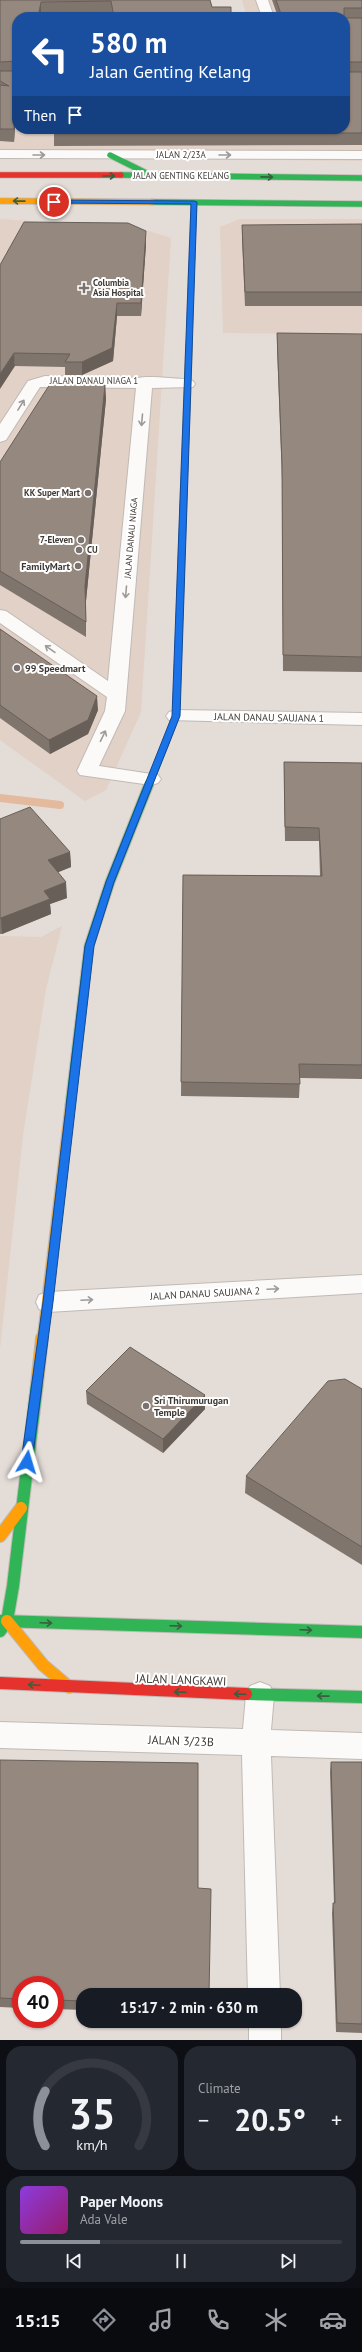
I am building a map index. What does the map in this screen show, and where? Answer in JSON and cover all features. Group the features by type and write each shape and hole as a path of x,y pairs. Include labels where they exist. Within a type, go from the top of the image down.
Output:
{"street":[{"path":"262,0 266,12"},
{"name":"JALAN 2/23A","path":"0,154 362,155"},
{"path":"110,155 153,176"},
{"name":"JALAN GENTING KELANG","path":"0,175 362,178"},
{"path":"67,202 101,188 91,180 70,176"},
{"path":"164,202 209,196 362,197"},
{"path":"0,201 362,204"},
{"path":"0,1631 4,1621 21,1508 48,1302 89,946 110,882 176,716 194,202"},
{"name":"JALAN DANAU NIAGA 1","path":"0,437 34,384 45,381 145,381"},
{"path":"145,381 187,384"},
{"name":"JALAN DANAU NIAGA","path":"145,381 115,711 87,771 151,779"},
{"path":"0,615 117,695"},
{"name":"JALAN DANAU SAUJANA 1","path":"176,716 362,719"},
{"name":"JALAN DANAU SAUJANA 2","path":"48,1302 362,1284"},
{"path":"0,1536 21,1508"},
{"path":"4,1621 362,1632"},
{"path":"4,1621 43,1665 69,1687"},
{"name":"JALAN LANGKAWI","path":"0,1683 260,1695 362,1697"},
{"path":"260,1695 256,1743 264,1988"},
{"name":"JALAN 3/23B","path":"0,1735 362,1746"},
{"path":"264,2028 265,2040"}],"shaded area":[{"path":"242,0 362,0 362,161 0,157 0,74 12,73 12,134 350,134 350,12 246,12"},
{"path":"0,219 139,228 171,238 141,712 106,790 85,801 0,740"},
{"path":"240,219 362,219 362,334 223,333 220,227"},
{"path":"62,926 46,989 23,1135 0,1349 0,936 41,937"}],"building":[{"path":"0,0 210,0 212,7 231,7 231,12 113,12 111,1 41,2 39,12 12,12 12,61 0,62"},
{"path":"276,0 362,0 362,8 344,8 344,12 280,12"},
{"path":"350,18 362,18 362,62 350,62"},
{"path":"0,71 12,71 12,129 0,129 0,85 9,86 0,81"},
{"path":"350,72 362,72 362,133 350,133"},
{"name":"Columbia Asia Hospital","path":"24,222 128,223 146,231 141,303 117,303 112,348 82,362 65,362 70,354 14,353 0,374 0,265"},
{"path":"362,224 362,292 245,292 242,225"},
{"path":"277,333 362,334 362,657 283,655 282,464"},
{"path":"50,384 105,385 85,586 86,622 0,571 0,462"},
{"path":"0,629 97,696 88,720 49,740 0,705"},
{"path":"284,762 362,763 362,1065 299,1064 300,1084 181,1082 183,875 322,876 319,828 285,827"},
{"path":"30,807 70,852 48,860 66,882 44,891 50,899 0,918 0,819"},
{"name":"Sri Thirumurugan Temple","path":"130,1347 205,1395 163,1439 86,1391"},
{"path":"345,1379 362,1389 362,1547 246,1476 328,1381"},
{"path":"0,1760 198,1763 198,1888 211,1889 209,1988 76,1988 76,2001 64,2000 64,1976 12,1976 12,1999 0,1998"},
{"path":"331,1762 362,1762 362,2024 337,2023 333,1903 335,1903"}],"waterway":[{"path":"0,798 60,805"}],"traffic: fast":[{"path":"110,155 148,174"},
{"path":"121,175 362,178"},
{"path":"152,202 362,204"},
{"path":"191,278 194,203"},
{"path":"70,1105 89,946 110,882 165,745"},
{"path":"0,1631 7,1621 13,1586 37,1384"},
{"path":"0,1621 362,1632"},
{"path":"246,1694 362,1697"}],"traffic: slow":[{"path":"0,201 152,202"},
{"path":"184,485 191,278"},
{"path":"37,1384 70,1105"},
{"path":"0,1536 21,1508"},
{"path":"7,1621 43,1665 69,1687"}],"traffic: jam":[{"path":"0,175 121,175"},
{"path":"165,745 176,716 184,485"},
{"path":"0,1683 246,1694"}],"place":[{"name":"Columbia Asia Hospital","path":"84,288"},
{"name":"KK Super Mart","path":"88,493"},
{"name":"7-Eleven","path":"81,540"},
{"name":"CU","path":"79,550"},
{"name":"FamilyMart","path":"78,566"},
{"name":"99 Speedmart","path":"17,668"},
{"name":"Sri Thirumurugan Temple","path":"146,1406"}],"route":[{"path":"27,1462 48,1302 89,946 110,882 176,716 194,202 54,202"}]}
